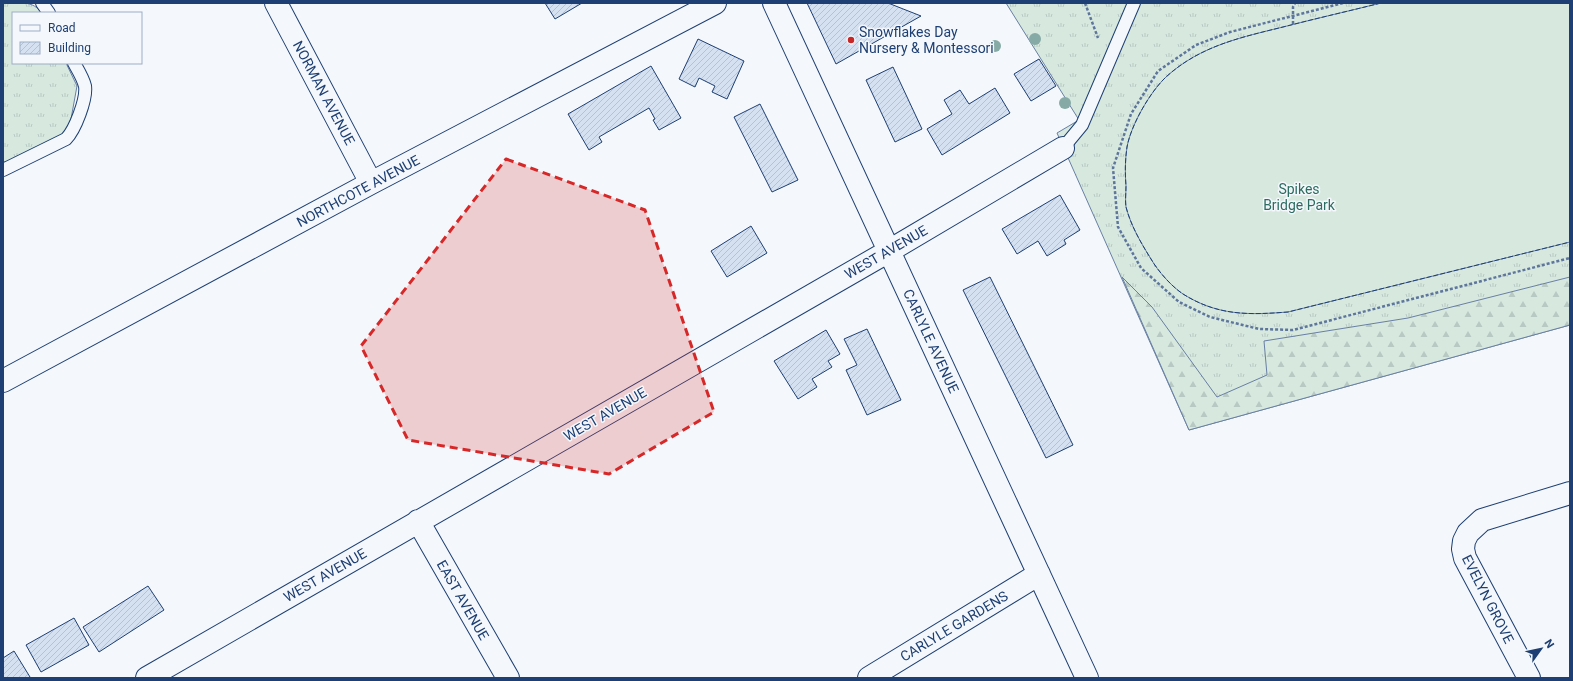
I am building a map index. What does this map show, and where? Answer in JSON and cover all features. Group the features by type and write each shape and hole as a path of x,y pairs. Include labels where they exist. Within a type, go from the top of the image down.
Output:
{"street":[{"name":"NORMAN AVENUE","path":"276,3 371,183"},
{"name":"NORTHCOTE AVENUE","path":"3,381 371,183 715,3"},
{"name":"CARLYLE AVENUE","path":"774,3 1088,678"},
{"name":"WEST AVENUE","path":"147,678 889,251 1063,148"},
{"name":"EVELYN GROVE","path":"1529,678 1465,558 1463,549 1464,541 1468,533 1482,520 1570,493"},
{"name":"EAST AVENUE","path":"418,521 508,678"},
{"name":"CARLYLE GARDENS","path":"869,678 1039,574"}],"lane":[{"path":"42,3 48,12"},
{"path":"1063,148 1082,125 1134,3"},
{"path":"3,170 66,139 70,135 85,94 84,82 75,64"}],"path":[{"path":"1085,3 1107,64"},
{"path":"1293,24 1293,7 1295,3"},
{"path":"1343,3 1230,32 1196,45 1158,72 1131,114 1114,168 1118,227 1141,268 1179,302 1210,317 1258,329 1293,330 1570,258"}],"highlighted area":[{"path":"506,159 645,210 714,412 609,474 408,440 361,346"}],"green space":[{"path":"3,3 25,3 34,6 40,12 12,12 12,64 66,64 77,86 71,119 65,133 6,162 3,162"},
{"name":"Spikes Bridge Park","path":"1006,3 1570,3 1570,325 1189,430 1057,133 1079,120"},
{"name":"Spikes Bridge Park","path":"1381,3 1570,3 1570,242 1288,312 1260,314 1221,310 1209,307 1178,291 1169,283 1154,264 1137,234 1126,207 1125,167 1129,138 1142,109 1154,91 1166,77 1179,66 1193,57 1223,44 1254,34"},
{"path":"1122,277 1152,307 1217,397 1267,375 1264,341 1408,318 1570,277 1570,325 1189,430"}],"building":[{"path":"545,3 582,3 555,19"},
{"name":"Snowflakes Day Nursery & Montessori","path":"807,3 888,3 921,16 836,64"},
{"path":"698,39 744,61 727,99 712,92 715,86 699,78 695,87 679,79"},
{"path":"1039,59 1056,86 1031,101 1014,74"},
{"path":"651,66 681,118 659,130 653,120 655,119 649,108 599,137 602,142 589,150 568,114"},
{"path":"893,67 922,129 895,142 866,80"},
{"path":"995,88 1010,113 942,155 927,129 952,114 944,100 960,90 969,104"},
{"path":"760,104 798,180 772,192 734,117"},
{"path":"1060,195 1080,230 1064,240 1066,244 1047,256 1038,241 1017,254 1002,229"},
{"path":"751,226 767,253 727,277 711,251"},
{"path":"990,277 1073,445 1046,458 963,290"},
{"path":"867,329 901,400 867,415 846,370 857,365 844,339"},
{"path":"826,330 840,354 828,361 832,367 812,379 817,387 798,399 774,361"},
{"path":"148,586 164,610 99,652 83,627"},
{"path":"74,618 89,645 41,672 26,645"},
{"path":"14,651 30,677 3,678 3,658"}],"fence":[{"path":"1381,3 1254,34 1223,44 1193,57 1179,66 1160,83 1142,109 1129,138 1125,172 1126,205 1128,214 1140,241 1161,273 1169,283 1183,294 1209,307 1234,312 1260,314 1288,312 1570,242"}],"place":[{"name":"Snowflakes Day Nursery & Montessori","path":"851,40"}]}
